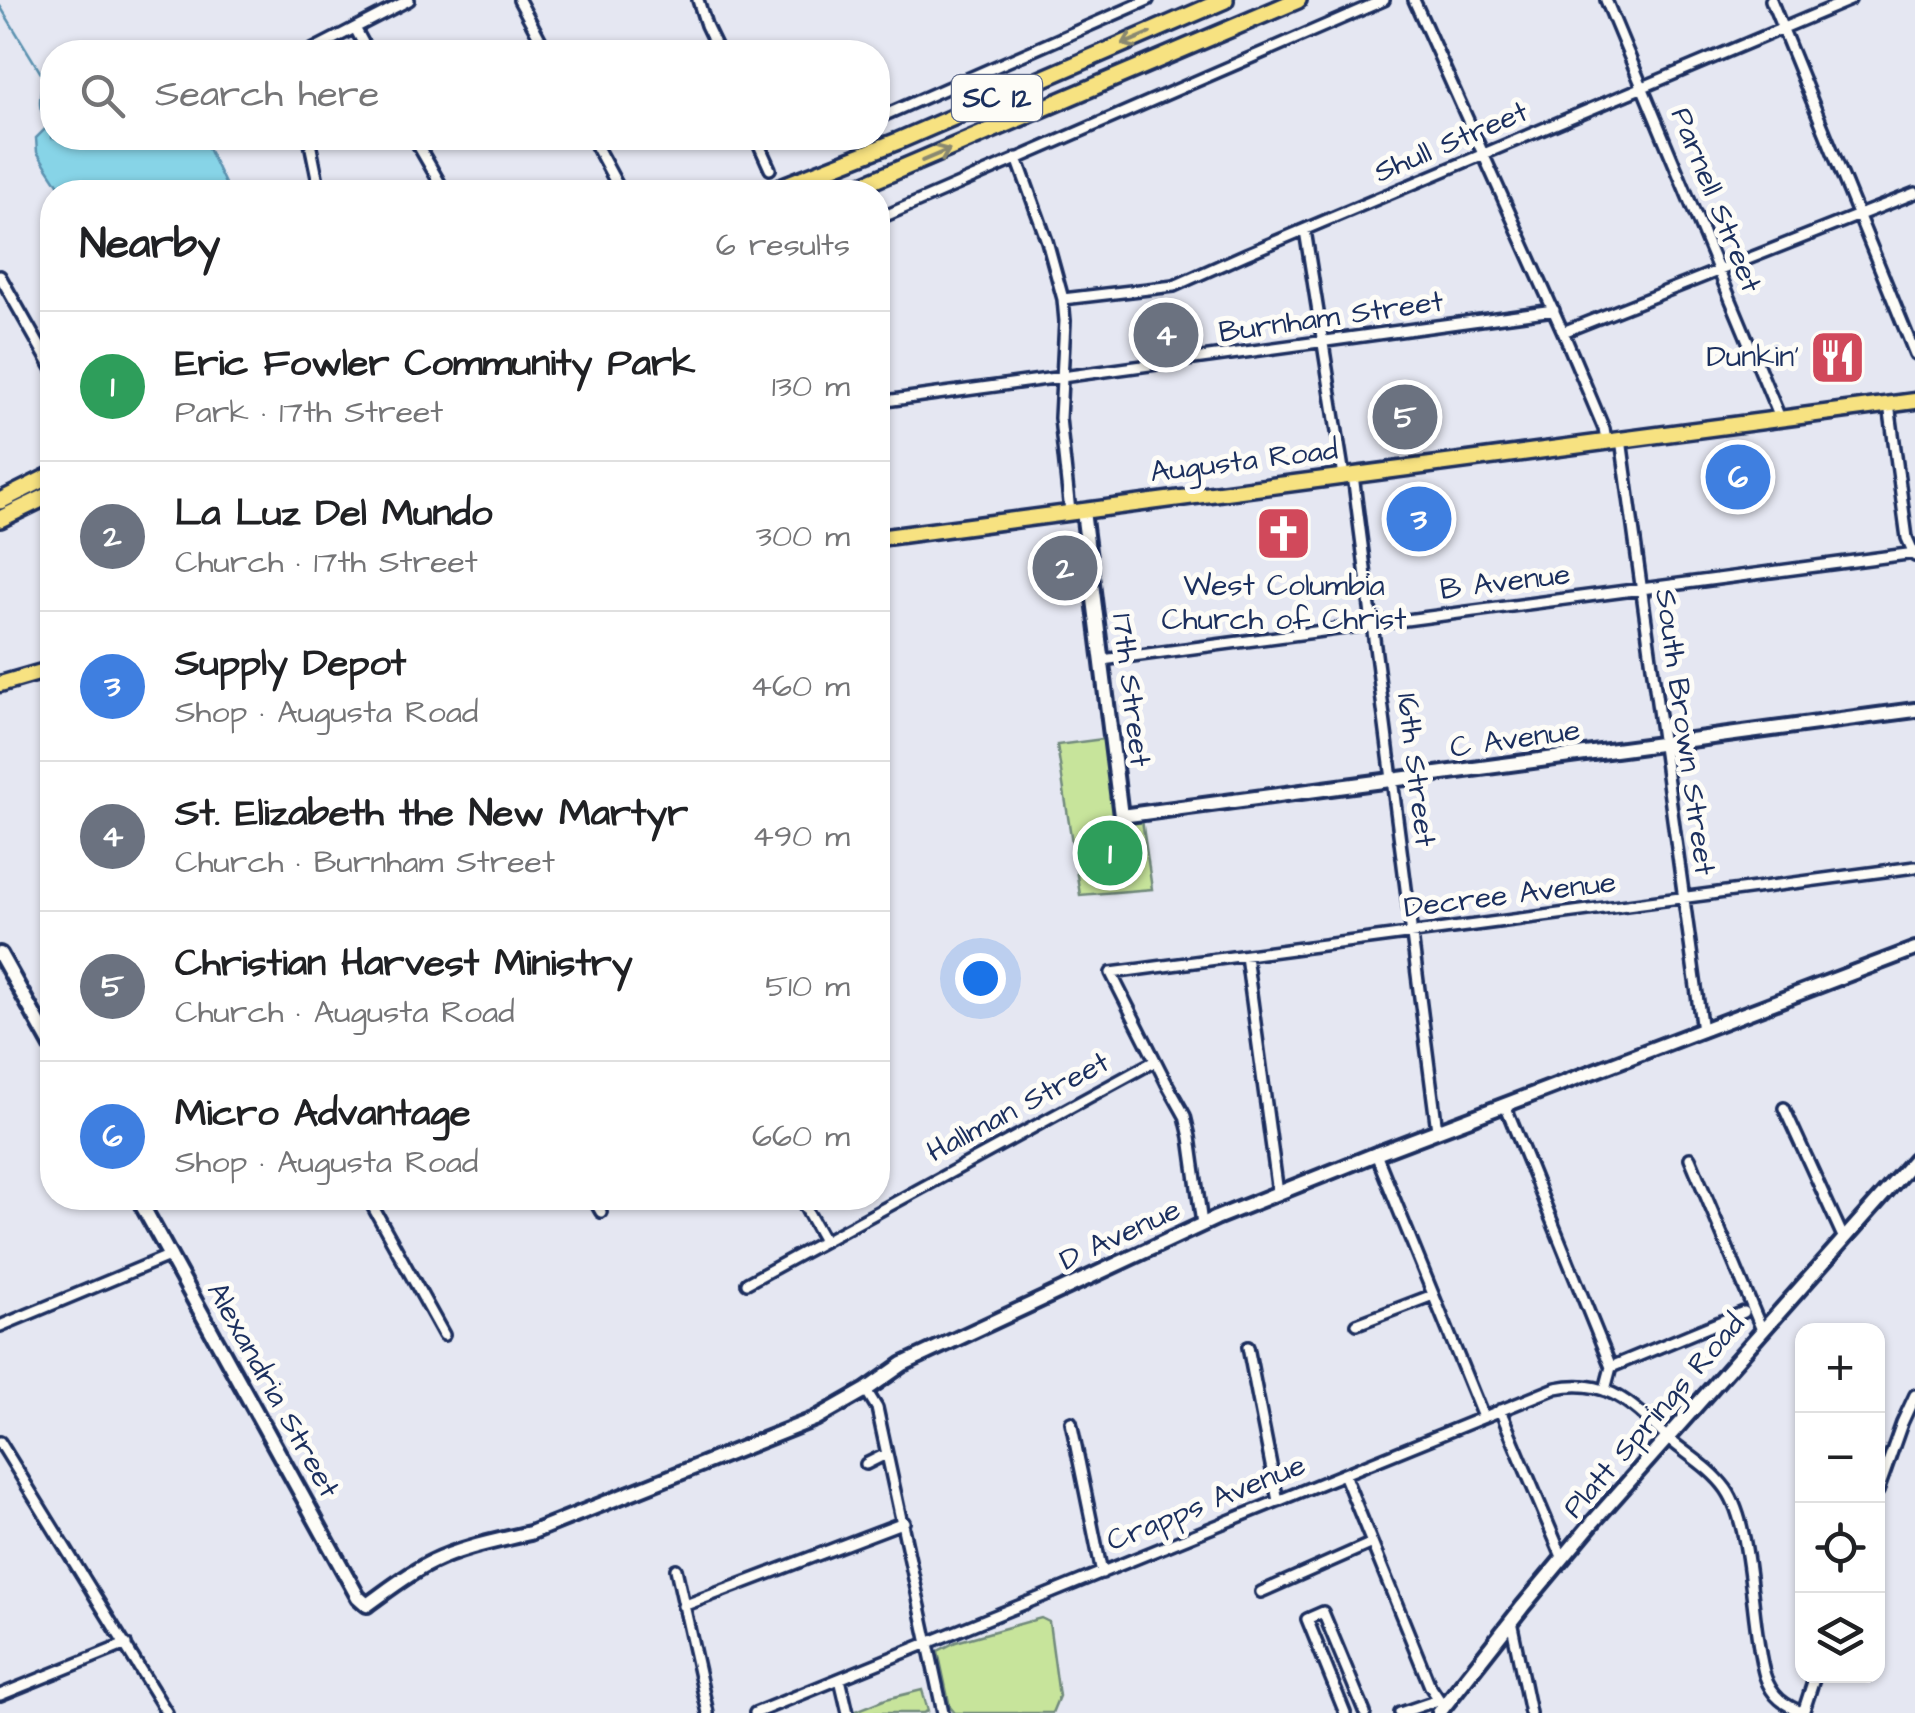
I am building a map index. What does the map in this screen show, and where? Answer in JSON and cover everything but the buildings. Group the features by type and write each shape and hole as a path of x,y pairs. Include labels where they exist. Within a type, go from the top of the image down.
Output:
{"highway":[{"name":"SC 12","path":"890,144 1226,0"},
{"name":"SC 12","path":"874,180 1294,0"},
{"name":"SC 12","path":"799,180 875,150"},
{"path":"0,501 40,481"},
{"path":"0,519 40,500"}],"main road":[{"name":"Augusta Road","path":"890,536 1915,401"},
{"path":"0,684 40,672"}],"street":[{"path":"332,40 409,0"},
{"path":"519,0 541,40"},
{"path":"698,0 713,40"},
{"path":"890,113 1148,0"},
{"path":"890,214 1384,0"},
{"name":"South Brown Street","path":"1414,0 1604,429 1613,440 1640,590 1702,1032"},
{"name":"Parnell Street","path":"1606,0 1780,418"},
{"path":"1771,0 1915,354"},
{"name":"Shull Street","path":"1063,299 1174,286 1850,0"},
{"path":"355,28 362,40"},
{"path":"311,150 318,180"},
{"path":"421,150 437,180"},
{"path":"598,150 615,180"},
{"path":"761,150 770,170"},
{"path":"1018,158 1063,299 1060,418 1076,511"},
{"path":"1563,332 1915,193"},
{"name":"16th Street","path":"1305,230 1372,624 1437,1130"},
{"path":"0,276 40,347"},
{"name":"Burnham Street","path":"890,400 1554,310"},
{"path":"1889,404 1907,538 1915,554"},
{"name":"17th Street","path":"1076,511 1102,660 1121,816"},
{"name":"B Avenue","path":"1102,660 1915,554"},
{"name":"C Avenue","path":"1121,816 1915,710"},
{"name":"Decree Avenue","path":"1155,1061 1111,972 1915,868"},
{"name":"D Avenue","path":"366,1605 443,1557 530,1533 794,1428 866,1390 903,1364 1202,1224 1437,1130 1915,949"},
{"path":"0,954 40,1026"},
{"path":"1246,956 1278,1193"},
{"path":"1155,1061 1188,1126 1202,1224"},
{"name":"Hallman Street","path":"890,1205 1155,1061"},
{"path":"1505,1104 1611,1367 1605,1390 1639,1410 1718,1480 1734,1503 1744,1539 1764,1676 1774,1696 1804,1713 1813,1683"},
{"path":"1784,1108 1844,1239"},
{"path":"1376,1154 1483,1417"},
{"path":"1690,1158 1762,1330"},
{"name":"Platt Springs Road","path":"1440,1707 1667,1438 1915,1158"},
{"name":"Alexandria Street","path":"145,1210 348,1580 366,1605"},
{"path":"375,1210 444,1335"},
{"path":"807,1210 824,1241"},
{"name":"Hallman Street","path":"747,1282 881,1210"},
{"path":"0,1326 171,1255"},
{"path":"1357,1324 1434,1295"},
{"path":"1611,1367 1744,1312"},
{"path":"1248,1347 1278,1501"},
{"name":"Crapps Avenue","path":"755,1713 1556,1388 1580,1385 1605,1390"},
{"path":"866,1390 878,1408 943,1713"},
{"path":"1885,1471 1915,1395"},
{"path":"1500,1410 1563,1559"},
{"path":"1071,1422 1102,1573"},
{"path":"0,1442 167,1713"},
{"path":"866,1464 886,1454"},
{"path":"1344,1474 1440,1707 1400,1713"},
{"path":"683,1606 904,1522"},
{"path":"1261,1592 1372,1543"},
{"path":"676,1569 708,1713"},
{"path":"1346,1713 1307,1620 1324,1612 1366,1713"},
{"path":"1511,1621 1530,1713"},
{"path":"0,1695 126,1644"},
{"path":"840,1678 848,1713"}],"green space":[{"path":"1111,738 1121,815 1141,813 1152,889 1080,895 1057,745"},
{"path":"1041,1618 1049,1622 1059,1696 1052,1713 955,1713 950,1707 938,1651 956,1642"},
{"path":"922,1690 928,1711 923,1713 856,1713 886,1699"}],"water":[{"path":"40,134 40,150 209,150 223,180 55,180 37,152 36,138"}],"waterway":[{"path":"0,6 40,72"}],"place":[{"name":"St. Elizabeth the New Martyr","path":"1166,335"},
{"name":"Dunkin'","path":"1838,357"},
{"name":"Christian Harvest Ministry","path":"1405,417"},
{"name":"Micro Advantage","path":"1738,477"},
{"name":"Supply Depot","path":"1419,519"},
{"name":"West Columbia Church of Christ","path":"1284,533"},
{"name":"La Luz Del Mundo","path":"1065,568"},
{"name":"Eric Fowler Community Park","path":"1110,853"}]}
